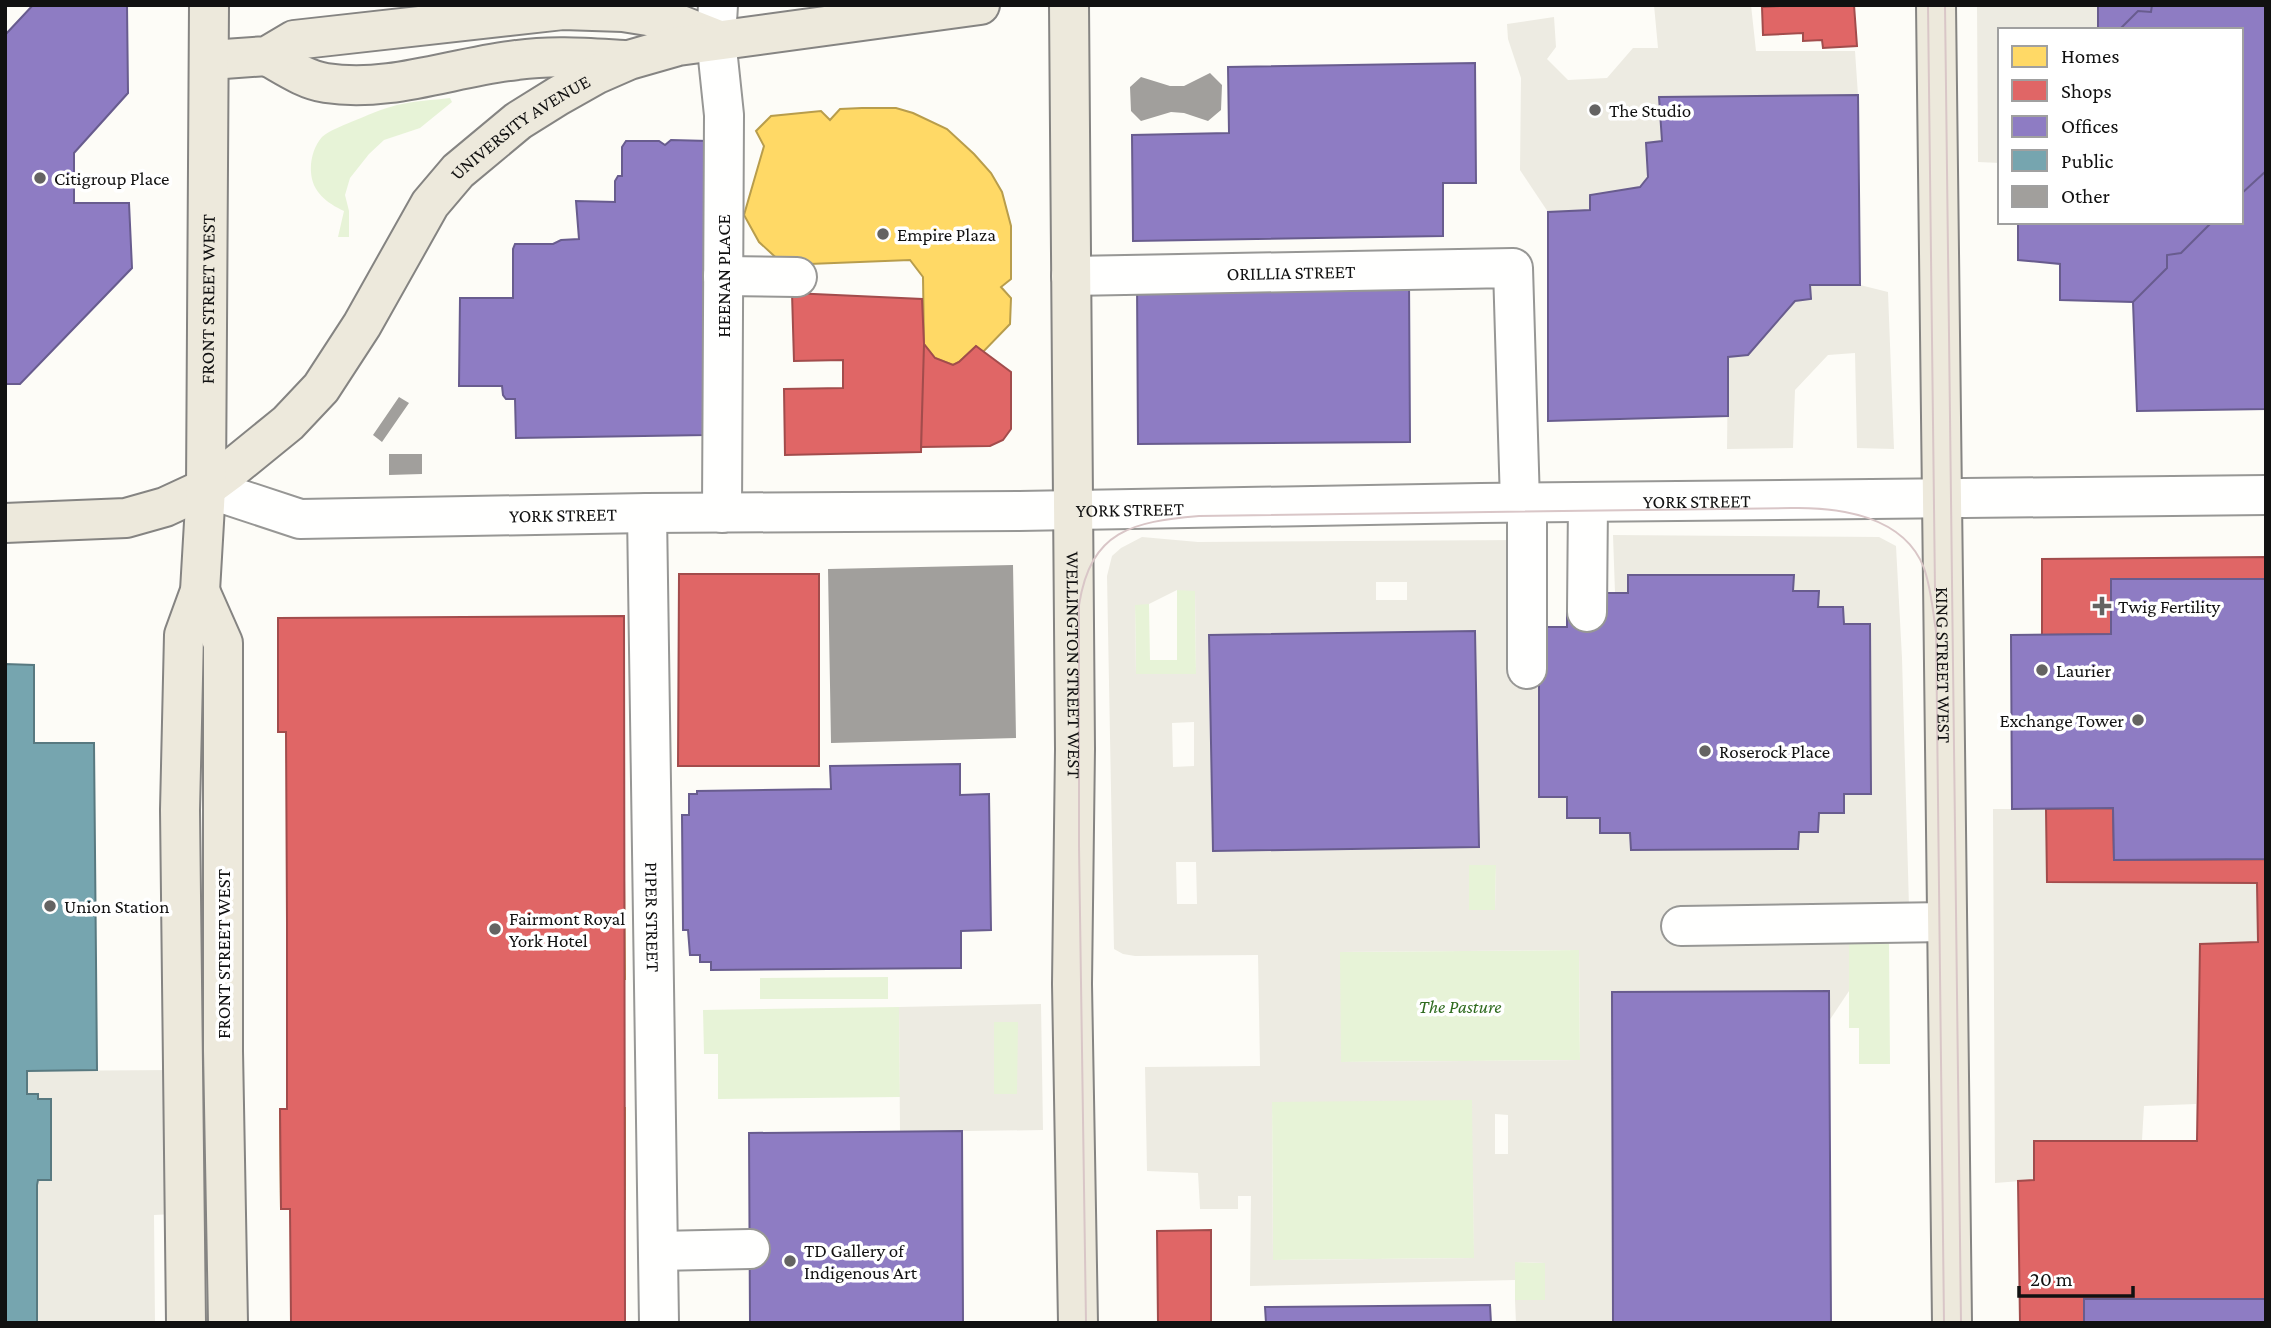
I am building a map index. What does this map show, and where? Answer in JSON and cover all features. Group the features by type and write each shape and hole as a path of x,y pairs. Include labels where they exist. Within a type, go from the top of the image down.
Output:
{"main road":[{"name":"FRONT STREET WEST","path":"186,1323 179,860 184,635 200,591 206,488 211,60 209,5"},
{"name":"UNIVERSITY AVENUE","path":"206,488 269,440 321,388 362,325 430,204 458,171 518,121 558,96 629,60 678,46 717,22 980,5"},
{"name":"WELLINGTON STREET WEST","path":"1069,5 1075,750 1073,984 1078,1323"},
{"name":"KING STREET WEST","path":"1936,5 1952,1323"},
{"path":"211,60 267,56 293,40 563,10 622,12 678,24 717,22"},
{"path":"267,56 324,83 363,85 391,83 514,60 562,56 629,60"},
{"path":"5,523 126,518 165,507 206,488"},
{"name":"FRONT STREET WEST","path":"200,591 223,643 223,1051 228,1323"},
{"path":"179,860 222,859"},
{"path":"182,1052 223,1051"}],"street":[{"name":"HEENAN PLACE","path":"717,22 724,115 722,513"},
{"name":"ORILLIA STREET","path":"1071,276 1513,268 1547,502"},
{"path":"723,276 797,276"},
{"name":"YORK STREET","path":"206,488 300,519 2266,495"},
{"path":"1547,502 1587,612"},
{"path":"1547,502 1551,627"},
{"path":"1527,669 1547,502"},
{"name":"PIPER STREET","path":"647,513 659,1323"},
{"path":"1681,926 1947,922"},
{"path":"658,1251 750,1249"}],"green space":[{"path":"450,98 452,102 420,128 384,140 369,154 350,178 345,195 349,211 349,237 338,237 344,211 317,191 312,179 312,158 322,137 391,107"},
{"path":"1177,590 1195,590 1196,674 1136,675 1135,604 1149,604 1150,660 1177,660"},
{"path":"1469,864 1496,865 1495,911 1468,910"},
{"path":"1849,942 1889,942 1890,1064 1859,1064 1859,1028 1849,1028"},
{"name":"The Pasture","path":"1579,950 1580,1060 1340,1062 1340,952"},
{"path":"888,977 888,999 760,999 760,978"},
{"path":"899,1007 900,1097 718,1099 718,1054 704,1054 703,1010"},
{"path":"993,1022 1018,1022 1018,1094 994,1094"},
{"path":"1473,1099 1474,1258 1273,1260 1272,1101"},
{"path":"1515,1262 1545,1263 1545,1301 1515,1300"}],"shaded area":[{"path":"1654,5 1751,5 1756,51 1855,51 1858,95 1659,98 1662,141 1646,143 1648,177 1640,187 1590,195 1590,210 1548,212 1520,170 1521,78 1508,39 1507,24 1554,17 1556,47 1547,59 1568,80 1607,78 1633,48 1658,48"},
{"path":"1977,5 2098,5 2098,28 1998,28 1998,163 1978,162"},
{"path":"1810,285 1860,285 1888,292 1894,449 1857,448 1855,353 1828,355 1795,390 1793,448 1727,449 1728,357 1748,355 1795,301 1811,299"},
{"path":"1613,535 1879,537 1896,546 1909,907 1849,942 1849,991 1829,1021 1642,1021 1642,1323 1516,1323 1515,1300 1545,1300 1545,1263 1515,1262 1515,1280 1250,1286 1251,1196 1238,1196 1238,1209 1200,1209 1198,1173 1147,1171 1145,1067 1260,1066 1258,955 1135,956 1114,949 1107,576 1112,556 1142,537 1198,542 1521,540 1539,670 1540,797 1567,797 1567,818 1600,818 1600,833 1630,833 1631,850 1798,849 1799,832 1818,832 1819,813 1844,813 1844,794 1871,793 1870,624 1844,624 1843,607 1818,607 1819,592 1793,591 1794,576 1615,593","holes":["1376,582 1407,582 1407,600 1376,600","1177,590 1195,591 1196,674 1136,674 1135,605 1149,604","1194,722 1194,766 1173,767 1172,723","1176,862 1196,862 1197,904 1177,904","1469,865 1496,865 1495,910 1469,910","1579,950 1580,1060 1341,1062 1340,952","1472,1100 1474,1258 1273,1260 1272,1102","1495,1114 1508,1115 1508,1154 1495,1154"]},
{"path":"1993,809 2046,809 2048,882 2257,883 2258,942 2200,945 2196,1104 2144,1106 2142,1140 2035,1141 2034,1180 1995,1183"},
{"path":"1041,1004 1043,1130 900,1132 899,1007","holes":["994,1022 1018,1022 1017,1094 994,1094"]},
{"path":"174,1070 174,1214 154,1215 155,1323 37,1323 40,1099 38,1094 27,1094 27,1071"}],"building: Homes":[{"name":"Empire Plaza","path":"896,108 947,129 991,173 1002,192 1011,226 1011,279 1001,287 1011,298 1010,324 983,352 976,346 953,365 935,358 924,344 923,277 910,260 784,265 759,242 744,215 764,146 756,131 771,116 821,111 830,120 840,109"},
{"name":"Fairmont Royal York Hotel","path":"624,629 624,730 495,730 495,879 624,878 625,979 497,980 497,1110 625,1108 625,1209 500,1209 500,1323 368,1323 368,1208 281,1209 280,1109 366,1109 364,732 278,732 278,631"}],"building: Shops":[{"path":"1854,5 1857,46 1823,48 1822,40 1803,41 1803,33 1763,35 1762,7"},
{"path":"792,293 922,299 924,344 921,452 785,455 784,389 843,388 843,360 794,361"},
{"path":"924,344 935,358 953,365 976,346 1011,372 1011,429 1003,440 990,446 921,447"},
{"path":"2266,557 2266,579 2111,579 2111,634 2042,635 2042,559"},
{"path":"679,574 819,574 819,766 678,766"},
{"name":"Fairmont Royal York Hotel","path":"624,616 625,1323 291,1323 290,1209 281,1209 280,1109 287,1109 287,923 286,732 278,732 278,618"},
{"path":"2113,808 2114,860 2266,859 2266,1299 2084,1299 2084,1323 2020,1323 2018,1181 2034,1180 2034,1141 2197,1141 2200,944 2258,942 2257,883 2047,882 2046,809"},
{"path":"1211,1230 1211,1323 1158,1323 1157,1231"}],"building: Offices":[{"name":"Citigroup Place","path":"33,5 127,5 128,93 74,153 74,203 129,203 132,268 20,384 5,384 5,35"},
{"path":"2098,5 2266,5 2266,409 2137,411 2133,302 2060,300 2060,264 2018,260 2018,224 2243,224 2243,28 2098,28"},
{"path":"2152,5 2266,5 2266,171 2243,192 2243,28 2121,28 2138,11 2151,12"},
{"path":"1475,63 1476,183 1443,183 1443,236 1133,241 1132,135 1229,133 1228,67"},
{"path":"1858,95 1860,285 1810,285 1811,299 1795,301 1748,355 1728,357 1728,416 1548,421 1548,212 1590,210 1590,195 1640,187 1648,177 1646,143 1662,141 1659,97"},
{"path":"671,140 708,141 707,435 516,438 515,399 506,399 502,386 459,386 460,298 513,298 515,244 553,244 561,240 579,239 576,201 615,202 615,181 618,176 622,176 622,147 626,141 659,141 665,145"},
{"path":"2018,224 2210,224 2181,253 2167,255 2167,268 2133,302 2060,300 2060,264 2018,260"},
{"path":"1409,279 1410,442 1138,444 1137,281"},
{"name":"Roserock Place","path":"1628,575 1794,575 1793,591 1819,591 1818,607 1843,607 1844,624 1870,624 1871,794 1844,794 1844,813 1819,813 1818,832 1799,832 1798,849 1631,850 1630,833 1600,833 1600,818 1567,818 1567,797 1539,797 1539,627 1567,627 1567,612 1599,612 1599,593 1628,593"},
{"name":"Exchange Tower","path":"2111,579 2266,579 2266,859 2114,860 2113,808 2012,809 2011,635 2111,634"},
{"path":"1475,631 1479,847 1213,851 1209,635"},
{"path":"960,764 960,795 989,794 991,930 961,931 961,968 711,970 711,962 700,962 700,955 690,955 688,930 683,930 682,815 689,815 689,794 697,794 697,791 831,789 830,766"},
{"path":"1829,991 1831,1323 1613,1323 1612,992"},
{"path":"962,1131 963,1323 750,1323 749,1133"},
{"path":"2084,1299 2266,1299 2266,1323 2084,1323"},
{"path":"1490,1305 1491,1323 1266,1323 1265,1307"}],"building: Public":[{"name":"Union Station","path":"5,664 34,665 34,743 94,743 97,1070 27,1071 27,1094 38,1094 38,1099 51,1099 51,1180 38,1180 37,1185 37,1323 5,1323"}],"building: Other":[{"path":"1210,73 1222,85 1221,110 1208,121 1184,113 1171,112 1141,121 1131,111 1130,87 1141,77 1170,86 1184,86"},
{"path":"399,397 409,403 382,442 373,435"},
{"path":"389,454 422,454 422,474 389,475"},
{"path":"1013,565 1016,738 831,743 828,569"}],"tram line":[{"path":"1928,5 1935,590"},
{"path":"1945,5 1961,1323"},
{"path":"1086,1323 1079,846 1079,605 1093,560 1105,545 1135,527 1199,516 1791,508 1830,510 1868,518 1886,526 1915,550 1924,568 1936,632"},
{"path":"1936,625 1944,1323"}],"place":[{"name":"The Studio","path":"1595,110"},
{"name":"Citigroup Place","path":"40,178"},
{"name":"Empire Plaza","path":"883,234"},
{"name":"Twig Fertility","path":"2102,606"},
{"name":"Laurier","path":"2042,670"},
{"name":"Exchange Tower","path":"2138,720"},
{"name":"Roserock Place","path":"1705,751"},
{"name":"Union Station","path":"50,906"},
{"name":"Fairmont Royal York Hotel","path":"495,929"},
{"name":"TD Gallery of Indigenous Art","path":"790,1261"}]}
